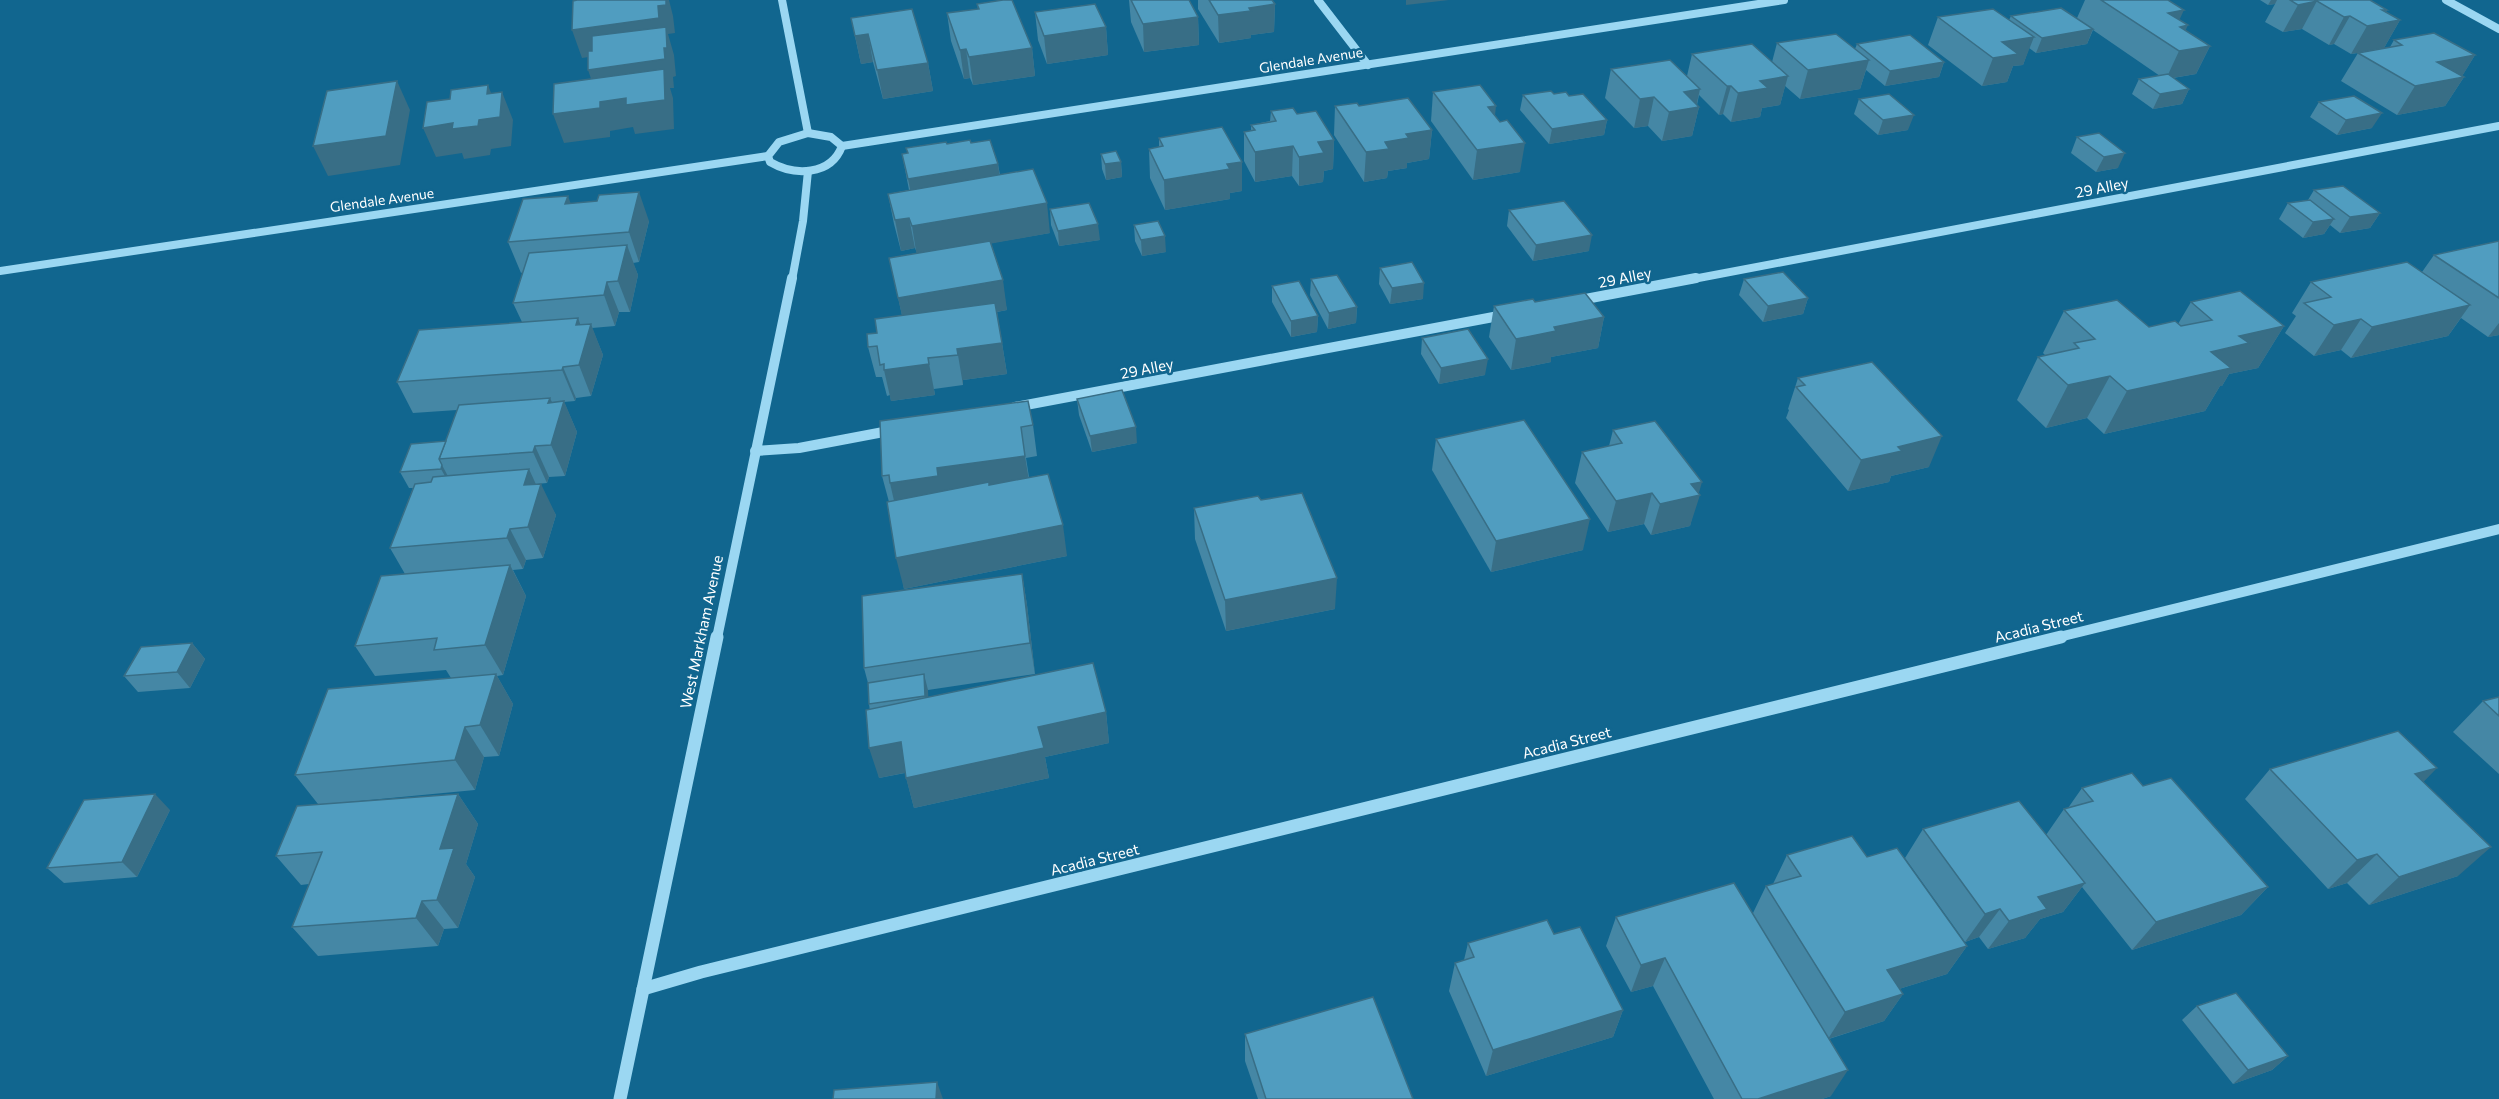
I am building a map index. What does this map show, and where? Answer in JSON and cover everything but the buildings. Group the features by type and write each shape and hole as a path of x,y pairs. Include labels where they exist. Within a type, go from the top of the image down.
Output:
{"street":[{"path":"782,0 808,133"},
{"path":"1318,0 1368,65"},
{"name":"Glendale Avenue","path":"842,146 1784,0"},
{"path":"2446,0 2499,29"},
{"name":"29 Alley","path":"1561,304 2499,126"},
{"path":"808,133 830,136 842,146 837,158 830,164 808,171 785,170 770,162 768,156 776,144 784,139 808,133"},
{"name":"Glendale Avenue","path":"0,271 768,156"},
{"name":"West Markham Avenue","path":"620,1099 803,221 808,171"},
{"name":"29 Alley","path":"1010,408 1514,313"},
{"path":"755,451 799,448 905,428"},
{"name":"Acadia Street","path":"643,989 701,972 2499,529"}]}
